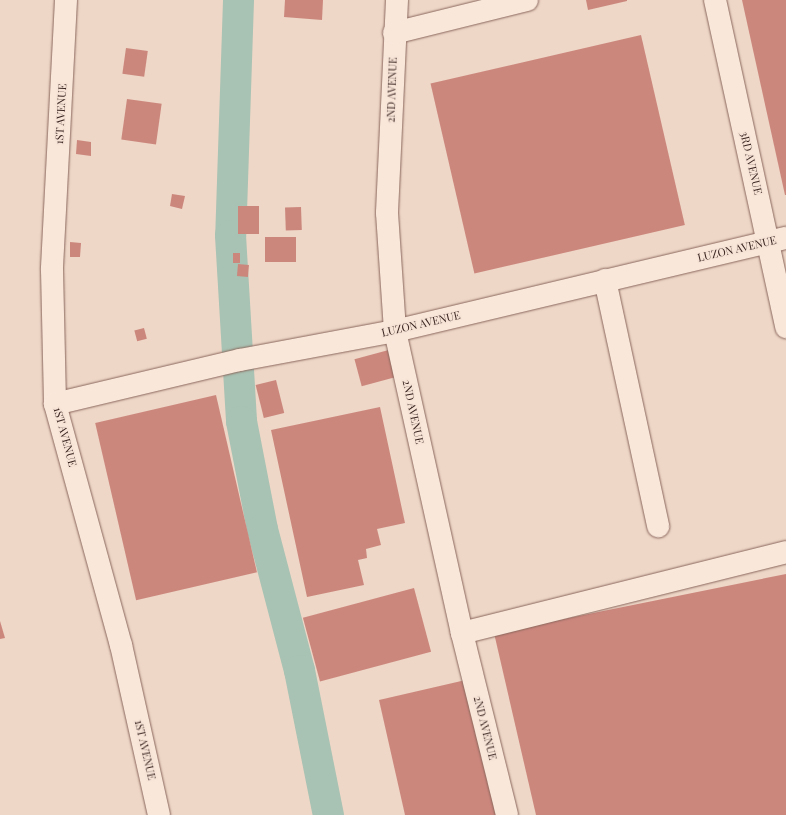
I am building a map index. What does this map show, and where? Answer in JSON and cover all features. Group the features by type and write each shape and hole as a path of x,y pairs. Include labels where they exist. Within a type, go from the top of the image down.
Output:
{"street":[{"name":"1ST AVENUE","path":"66,0 52,270 55,404 121,645 159,815"},
{"name":"2ND AVENUE","path":"397,0 394,33 387,213 395,331 462,633 507,815"},
{"path":"394,33 528,0"},
{"name":"3RD AVENUE","path":"715,0 777,240 786,327"},
{"name":"LUZON AVENUE","path":"55,404 240,360 395,331 777,240"},
{"path":"605,280 658,526"},
{"path":"462,633 786,552"}],"building":[{"path":"285,0 323,0 322,20 284,17"},
{"path":"586,0 627,0 627,1 588,10"},
{"path":"742,0 786,0 786,195 785,195"},
{"path":"641,35 685,225 474,274 431,84"},
{"path":"126,48 148,51 144,77 122,74"},
{"path":"127,99 162,104 156,144 121,140"},
{"path":"77,140 91,142 91,156 76,154"},
{"path":"172,194 185,196 182,209 170,206"},
{"path":"238,206 259,206 259,234 238,234"},
{"path":"301,207 302,230 286,231 285,208"},
{"path":"265,237 296,237 296,262 265,262"},
{"path":"70,242 81,243 80,257 70,257"},
{"path":"233,253 240,253 240,263 233,263"},
{"path":"238,264 249,265 248,277 237,276"},
{"path":"144,328 147,339 137,341 134,331"},
{"path":"396,348 403,375 362,386 354,359"},
{"path":"276,380 284,413 264,418 256,385"},
{"path":"216,395 257,572 136,600 95,423"},
{"path":"380,407 405,523 377,529 381,545 366,549 367,558 358,560 364,585 307,597 271,430"},
{"path":"786,574 786,815 536,815 494,633"},
{"path":"414,588 431,652 320,682 303,618"},
{"path":"0,621 5,638 0,639"},
{"path":"470,679 501,815 405,815 379,700"}],"waterway":[{"path":"238,0 230,235 241,421 262,529 299,670 328,815"}]}
